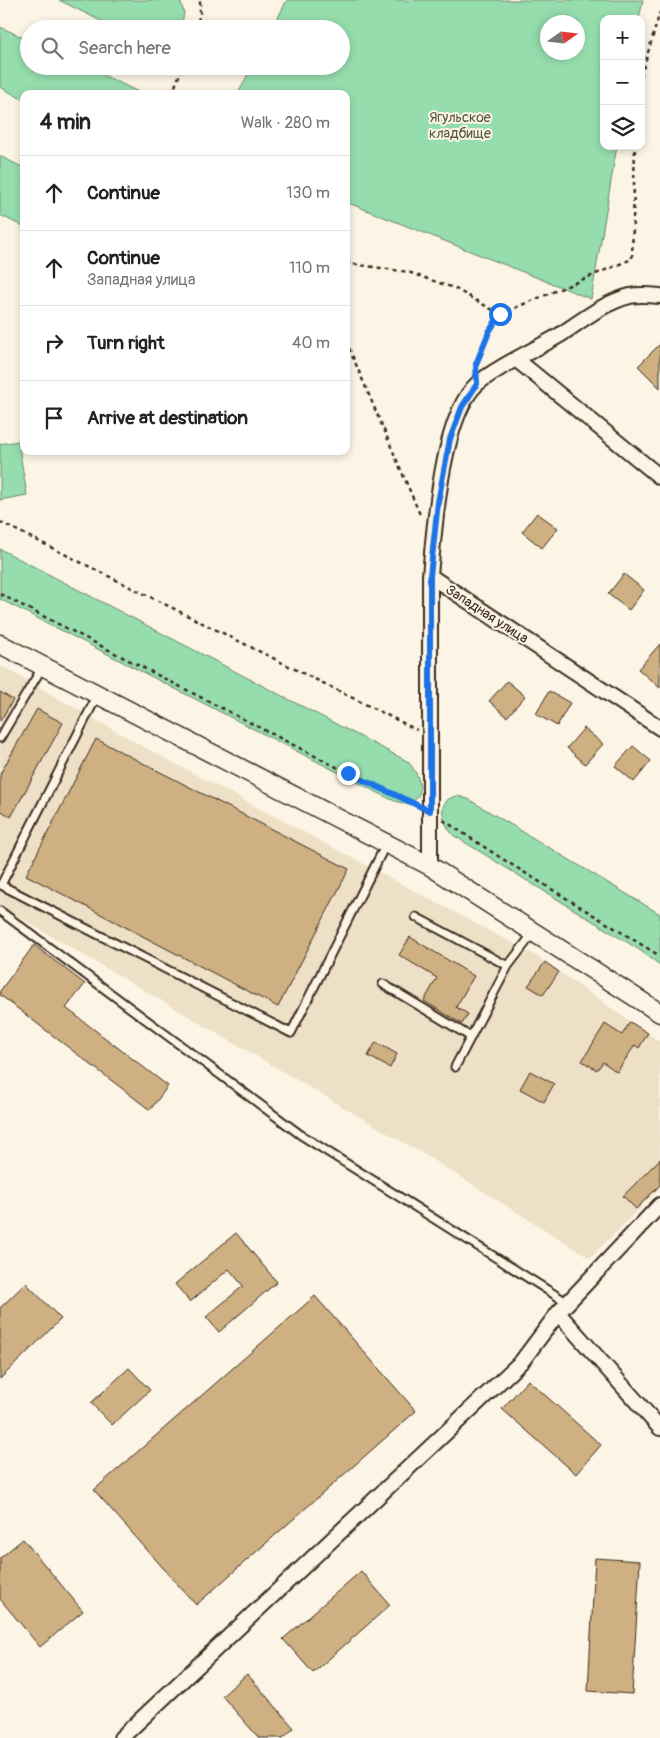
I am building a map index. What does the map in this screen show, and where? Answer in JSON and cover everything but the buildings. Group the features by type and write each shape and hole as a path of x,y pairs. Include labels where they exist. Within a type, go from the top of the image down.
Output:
{"street":[{"path":"430,576 438,502 450,439 462,407 477,384 603,308 629,296 660,296"},
{"path":"517,360 660,477"},
{"name":"Западная улица","path":"430,576 660,728"},
{"name":"Западная улица","path":"430,576 430,866"},
{"path":"0,644 430,866 660,1013"},
{"path":"121,1738 522,1361 563,1308 660,1205"},
{"path":"563,1308 660,1428"}],"lane":[{"path":"0,738 43,666"},
{"path":"98,694 1,885 291,1033 386,844"},
{"path":"0,911 301,1135 563,1308"},
{"path":"416,917 508,966"},
{"path":"456,1067 508,966 534,932"},
{"path":"383,984 471,1037"}],"path":[{"path":"198,20 200,0"},
{"path":"645,63 660,12"},
{"path":"173,90 179,75"},
{"path":"477,384 476,364 489,332 500,314 632,260 635,150"},
{"path":"350,264 408,272 454,288 500,314"},
{"path":"350,351 422,518"},
{"path":"0,522 430,737"},
{"path":"0,594 348,773 430,811 501,858 660,956"}],"shaded area":[{"path":"0,665 144,747 535,955 660,1042 660,1188 590,1258 430,1158 0,906"}],"green space":[{"path":"59,0 180,0 184,13 183,20 99,20"},
{"name":"Ягульское кладбище","path":"287,0 643,0 640,15 600,15 600,150 616,150 591,299 350,204 350,90 240,90 248,75 350,75 350,20 277,20"},
{"path":"0,27 20,36 20,75 103,75 135,90 20,90 20,98 0,87"},
{"path":"0,156 20,166 20,225 0,215"},
{"path":"18,441 27,495 0,500 0,444"},
{"path":"0,549 407,761 418,777 420,786 416,799 402,803 390,799 0,599"},
{"path":"458,796 468,799 660,914 660,965 638,949 453,835 446,824 443,806 451,798"}],"route":[{"path":"348,773 430,811 430,576 438,502 450,439 462,407 477,384 476,364 489,332 500,314"}]}
